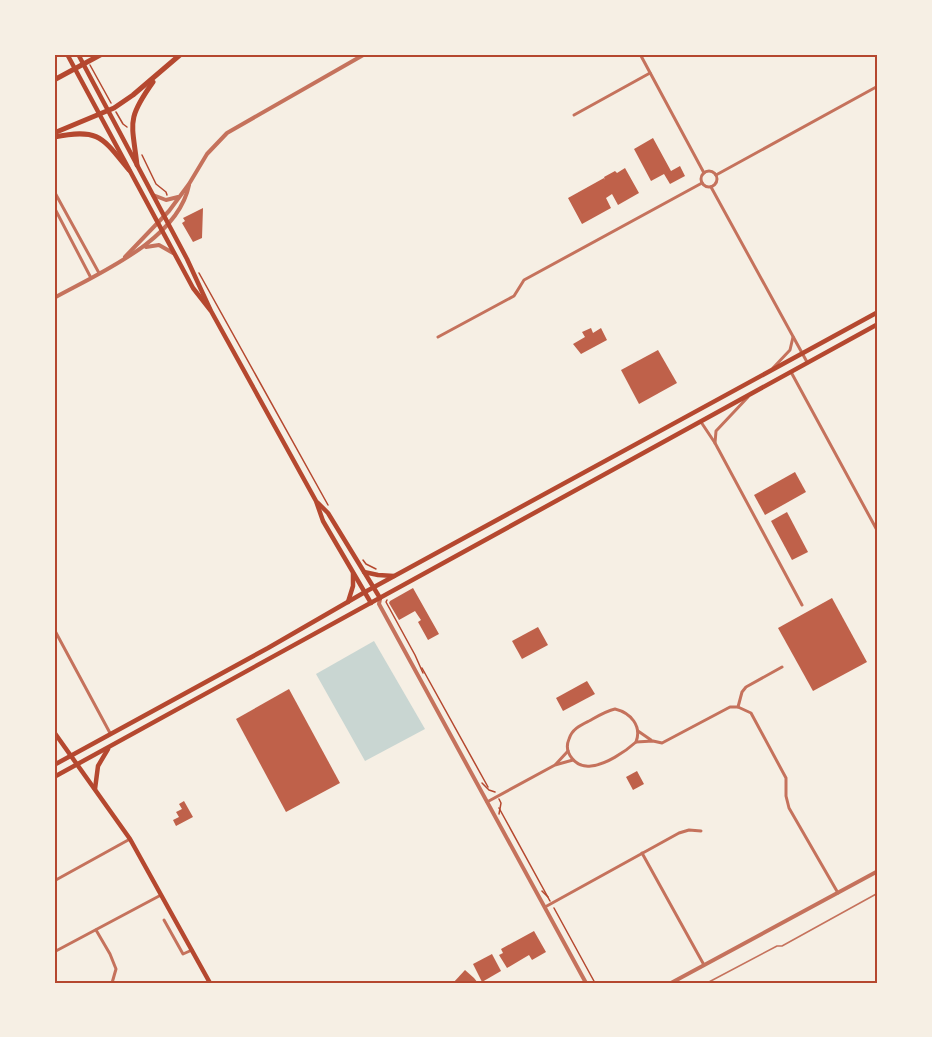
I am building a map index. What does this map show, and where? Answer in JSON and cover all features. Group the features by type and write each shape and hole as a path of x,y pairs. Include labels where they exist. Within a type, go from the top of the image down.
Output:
{"highway":[{"path":"54,135 109,111 158,76 181,54"},
{"path":"57,79 101,55"},
{"path":"136,165 132,135 135,112 158,76"},
{"path":"54,135 81,134 98,137 105,141 129,170"}],"main road":[{"path":"67,54 193,288 211,311"},
{"path":"78,54 200,285 211,311 316,501 323,521 371,603"},
{"path":"54,765 374,587 878,312"},
{"path":"54,777 878,324"},
{"path":"546,494 552,504"},
{"path":"316,501 328,513 381,599"},
{"path":"364,572 397,576"},
{"path":"348,602 353,586 353,573"},
{"path":"284,639 289,647"},
{"path":"157,709 162,718"},
{"path":"54,732 130,839 210,983"},
{"path":"95,789 98,766 109,747"}],"street":[{"path":"125,257 164,217 189,184 207,154 227,133 365,54"},
{"path":"640,54 704,173"},
{"path":"574,115 650,73"},
{"path":"716,176 878,87"},
{"path":"709,171 716,176 716,183 711,187 706,187 702,183 701,178 704,173 709,171"},
{"path":"438,337 514,296 524,280 702,183"},
{"path":"145,248 168,224 187,195 189,184"},
{"path":"711,187 808,363"},
{"path":"54,191 99,273"},
{"path":"152,195 166,200 179,196"},
{"path":"54,207 91,278"},
{"path":"67,230 73,226"},
{"path":"54,298 145,248 159,245 176,255"},
{"path":"764,375 790,350 794,336"},
{"path":"791,372 878,532"},
{"path":"715,443 716,432 750,395"},
{"path":"701,422 715,443 802,605"},
{"path":"381,599 487,802 586,983"},
{"path":"54,629 111,734"},
{"path":"738,707 742,692 746,687 782,667"},
{"path":"636,742 637,725 628,713 615,709 573,731 569,738 568,751 573,760 583,766 598,765 636,742 662,743 668,741 730,707 738,707 751,713 785,776 789,808 838,893"},
{"path":"638,731 653,741"},
{"path":"555,765 568,751"},
{"path":"487,802 555,765 573,760"},
{"path":"545,907 683,832 701,831"},
{"path":"54,881 130,839"},
{"path":"642,853 704,965"},
{"path":"671,983 878,871"},
{"path":"54,952 162,895"},
{"path":"164,920 183,954 192,950"},
{"path":"96,930 111,954 116,969 112,983"}],"lane":[{"path":"707,983 777,946 782,946 878,893"}],"path":[{"path":"199,273 331,512"},
{"path":"360,555 366,564 378,571 378,575"},
{"path":"381,599 387,603 489,790"},
{"path":"499,807 548,897"},
{"path":"556,913 595,983"}],"shaded area":[{"path":"374,641 425,729 365,761 316,674"}],"building":[{"path":"653,138 671,171 680,166 685,176 670,184 664,174 651,181 634,149"},
{"path":"625,168 639,193 618,205 612,194 606,198 611,208 582,224 568,198 604,178 605,180 604,177 615,171 617,173"},
{"path":"203,208 202,238 193,242 182,223 185,221 183,218"},
{"path":"591,328 593,333 601,328 607,340 581,354 573,344 585,337 582,332"},
{"path":"658,350 677,383 639,404 621,370"},
{"path":"795,472 806,492 765,515 754,495"},
{"path":"787,512 808,552 792,560 771,521"},
{"path":"413,588 439,634 428,640 415,611 399,620 389,603"},
{"path":"832,598 867,662 813,691 778,628"},
{"path":"538,627 548,645 522,659 512,641"},
{"path":"587,681 595,694 563,711 556,698"},
{"path":"289,689 340,783 286,812 236,719"},
{"path":"637,771 644,784 633,790 626,777"},
{"path":"184,801 193,817 176,826 173,820 179,817 176,812 182,809 179,804"},
{"path":"534,931 546,952 532,960 529,955 507,968 499,955 503,953 501,949"},
{"path":"492,954 501,971 482,982 473,964"},
{"path":"465,970 474,978 478,983 453,983"}]}
